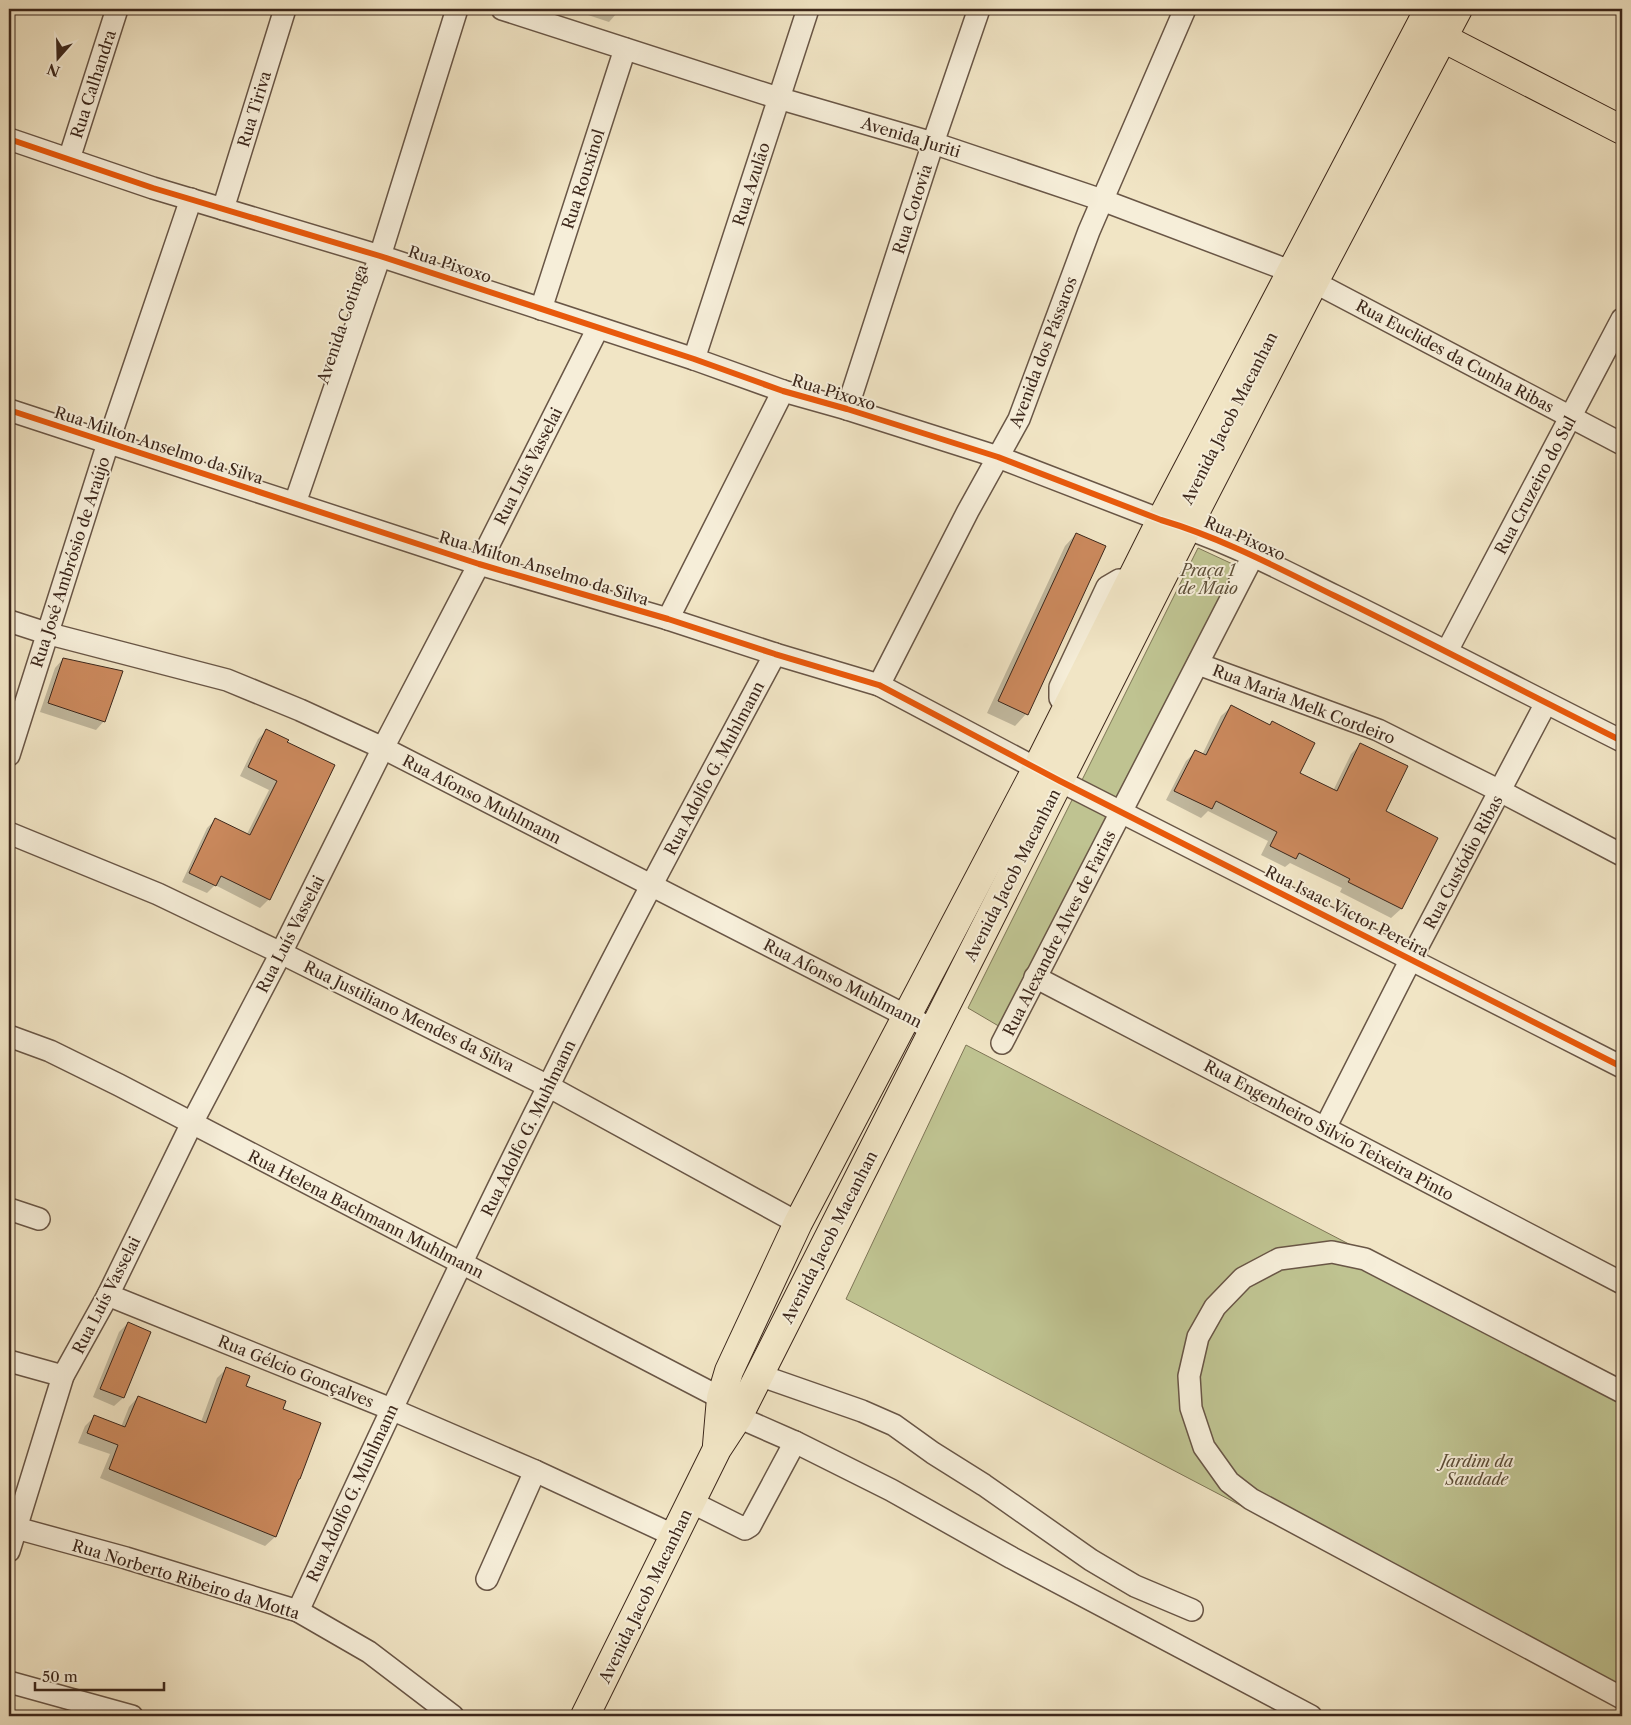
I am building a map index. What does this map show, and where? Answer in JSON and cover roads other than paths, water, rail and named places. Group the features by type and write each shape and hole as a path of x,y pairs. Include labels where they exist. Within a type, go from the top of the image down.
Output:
{"main road":[{"name":"Avenida Jacob Macanhan","path":"586,1716 676,1536 717,1449 729,1408 725,1383 736,1355 798,1223 906,1017 1048,775 1188,528 1302,277 1429,9"},
{"name":"Avenida Jacob Macanhan","path":"756,1381 934,1030 1048,775 1068,708 1161,520 1443,38 1458,9"},
{"path":"1443,38 1622,130"},
{"path":"729,1408 733,1396 756,1381"}],"street":[{"name":"Rua Calhandra","path":"69,159 117,9"},
{"name":"Rua Tiriva","path":"223,209 285,9"},
{"name":"Avenida Cotinga","path":"295,503 380,256 457,9"},
{"name":"Avenida Juriti","path":"502,9 778,98 933,144 1102,200 1302,277"},
{"name":"Rua Azulão","path":"694,359 808,9"},
{"name":"Rua Cotovia","path":"847,409 979,9"},
{"name":"Avenida dos Pássaros","path":"879,685 1019,418 1089,231 1184,9"},
{"name":"Rua Rouxinol","path":"541,309 625,49"},
{"name":"Rua Pixoxo","path":"9,139 191,199 380,256 694,359 783,391 847,409 998,457 1161,520 1188,528 1253,556 1447,651 1622,741"},
{"name":"Rua José Ambrósio de Araújo","path":"9,755 46,633 108,443 191,199"},
{"name":"Rua Euclides da Cunha Ribas","path":"1302,277 1622,444"},
{"name":"Rua Cruzeiro do Sul","path":"1447,651 1622,319"},
{"name":"Rua Luís Vasselai","path":"9,1551 12,1527 63,1376 108,1295 192,1123 282,953 383,748 479,564 598,328"},
{"path":"668,619 783,391"},
{"name":"Rua Milton Anselmo da Silva","path":"9,410 479,564 668,619 879,685 1048,775"},
{"name":"Rua Alexandre Alves de Farias","path":"1002,1043 1253,556"},
{"name":"Rua Afonso Muhlmann","path":"9,621 46,633 227,680 300,710 383,748 934,1030"},
{"name":"Rua Adolfo G. Muhlmann","path":"298,1611 461,1263 548,1086 651,885 775,654"},
{"name":"Rua Maria Melk Cordeiro","path":"1198,664 1378,730 1622,855"},
{"name":"Rua Custódio Ribas","path":"1325,1128 1411,959 1546,703"},
{"name":"Rua Isaac Victor Pereira","path":"1048,775 1622,1066"},
{"name":"Rua Justiliano Mendes da Silva","path":"9,833 158,894 282,953 548,1086 798,1223"},
{"name":"Rua Engenheiro Silvio Teixeira Pinto","path":"1035,977 1622,1283"},
{"name":"Rua Helena Bachmann Muhlmann","path":"9,1036 50,1051 461,1263 729,1408 891,1490 1012,1558 1311,1716"},
{"path":"9,1209 39,1219"},
{"path":"1622,1392 1365,1259 1332,1252 1279,1260 1243,1278 1215,1307 1198,1337 1190,1376 1191,1408 1204,1447 1229,1482 1251,1499 1622,1698"},
{"name":"Rua Gélcio Gonçalves","path":"108,1295 392,1409 535,1471 676,1536"},
{"path":"9,1361 63,1376"},
{"path":"756,1381 862,1412 894,1424 933,1453 984,1484 1091,1560 1135,1586 1192,1610"},
{"path":"691,1502 745,1529 750,1526 795,1442"},
{"path":"487,1579 535,1471"},
{"name":"Rua Norberto Ribeiro da Motta","path":"12,1527 126,1558 298,1611 369,1652 431,1710 453,1716"},
{"path":"9,1682 132,1716"}],"park label":[{"name":"Praça 1 de Maio","path":"1208,579"},
{"name":"Jardim da Saudade","path":"1477,1470"}]}
